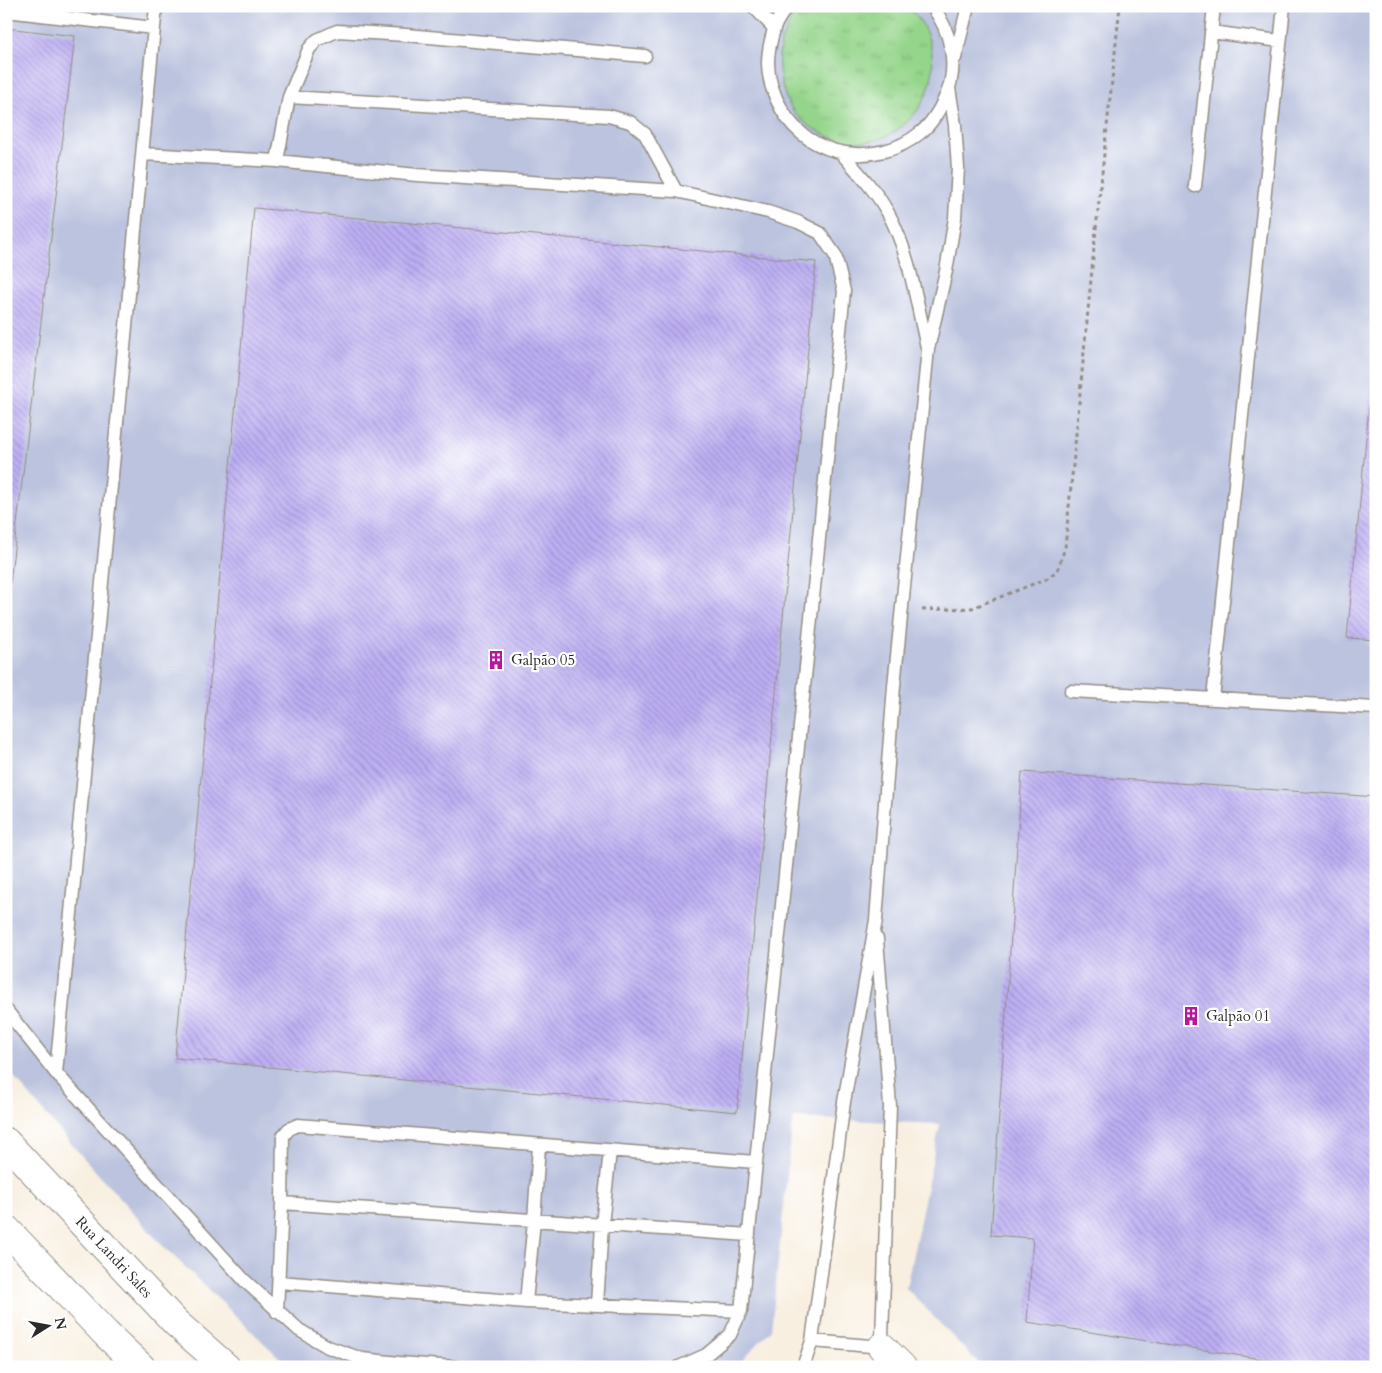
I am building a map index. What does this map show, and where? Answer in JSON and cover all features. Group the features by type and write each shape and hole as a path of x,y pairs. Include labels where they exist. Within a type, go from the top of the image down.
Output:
{"street":[{"name":"Rua Landri Sales","path":"6,1142 176,1324 226,1367"},
{"path":"6,1228 106,1334 141,1367"},
{"path":"882,1357 902,1367"}],"lane":[{"path":"56,1073 156,6"},
{"path":"753,6 774,28"},
{"path":"787,6 774,28 768,64 773,95 789,122 813,142 842,154 874,155 899,147 921,133 938,112 949,88 952,68 968,6"},
{"path":"932,6 942,20 951,48 952,68"},
{"path":"1195,186 1214,6"},
{"path":"1213,699 1284,6"},
{"path":"6,11 154,28"},
{"path":"277,161 289,97 309,49 317,40 337,30 645,56"},
{"path":"1211,32 1280,40"},
{"path":"803,1367 812,1341 844,1102 876,920 894,686 928,349 946,271 955,218 958,168 955,125 949,88"},
{"path":"289,97 609,116 630,122 645,134 676,191"},
{"path":"142,154 277,161 417,175 676,191 768,212 798,222 820,232 836,255 844,291 741,1311 730,1335 706,1355 679,1367"},
{"path":"842,154 869,185 888,212 902,246 928,349"},
{"path":"1072,691 1376,708"},
{"path":"812,1341 882,1357 890,1106 876,920"},
{"path":"6,1010 56,1073 245,1281 298,1330 328,1347 362,1358 455,1367"},
{"path":"277,1312 283,1136 289,1129 298,1125 755,1162"},
{"path":"526,1302 539,1145"},
{"path":"597,1305 602,1225 610,1150"},
{"path":"282,1203 749,1235"},
{"path":"279,1282 526,1302 741,1311"}],"path":[{"path":"902,610 972,608 1046,579 1058,570 1065,548 1094,238 1120,6"}],"shaded area":[{"path":"6,6 1376,6 1376,1367 997,1367 978,1363 906,1288 940,1124 793,1118 771,1330 736,1367 289,1367 161,1244 6,1068"}],"green space":[{"path":"804,6 908,6 923,25 930,43 932,74 929,89 922,102 914,115 903,126 877,140 852,142 826,135 814,129 795,113 783,90 779,55 780,46 787,29"}],"building":[{"path":"6,28 75,36 7,608 6,607"},
{"name":"Galpão 05","path":"254,208 816,262 737,1112 175,1058"},
{"path":"1374,354 1376,354 1376,640 1347,638"},
{"name":"Galpão 01","path":"1022,772 1376,797 1376,1367 1312,1367 1027,1322 1033,1238 991,1235"}],"place":[{"name":"Galpão 05","path":"496,660"},
{"name":"Galpão 01","path":"1191,1016"}]}
